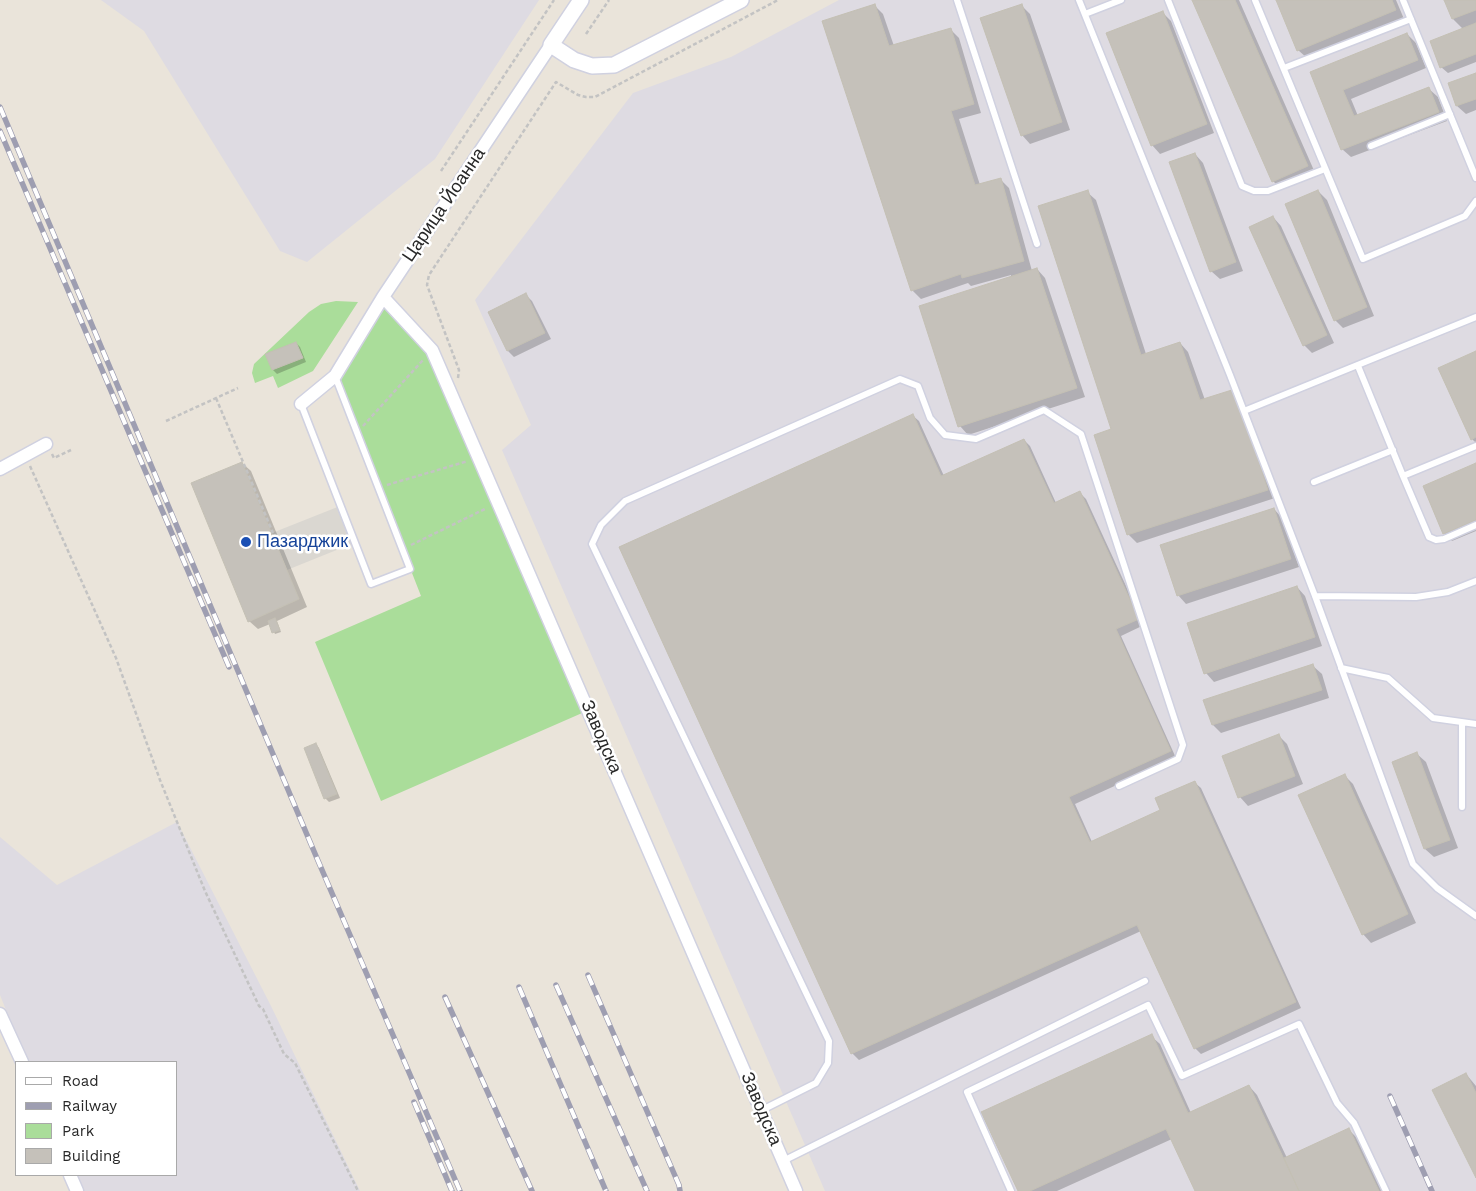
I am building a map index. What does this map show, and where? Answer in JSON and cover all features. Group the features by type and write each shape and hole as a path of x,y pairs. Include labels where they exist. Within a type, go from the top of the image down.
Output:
{"street":[{"name":"Царица Йоанна","path":"301,404 335,376 383,297 581,0"},
{"path":"551,45 574,60 592,66 614,65 739,0"},
{"name":"Заводска","path":"383,297 432,350 796,1191"},
{"path":"0,470 46,444"},
{"path":"0,1014 22,1061"},
{"path":"70,1176 77,1191"}],"lane":[{"path":"957,0 1037,244"},
{"path":"1079,0 1244,411 1315,596 1413,864 1437,888 1476,916"},
{"path":"1085,14 1121,0"},
{"path":"1168,0 1242,186 1254,191 1268,191 1325,169"},
{"path":"1255,0 1363,259 1465,216 1476,201"},
{"path":"1403,0 1476,178"},
{"path":"1284,68 1411,19"},
{"path":"1371,146 1450,114"},
{"path":"1244,411 1476,317"},
{"path":"1358,366 1429,537 1436,540 1444,539 1476,525"},
{"path":"301,404 371,584 410,569 335,376"},
{"path":"762,1110 816,1083 828,1063 829,1041 592,544 601,524 625,501 900,379 918,386 930,418 945,435 976,439 1044,410 1081,434 1183,745 1178,758 1119,786"},
{"path":"1404,476 1476,446"},
{"path":"1314,482 1393,450"},
{"path":"1315,596 1416,597 1448,592 1476,581"},
{"path":"1341,668 1388,678 1433,718 1476,724"},
{"path":"1462,723 1462,807"},
{"path":"783,1161 1145,981"},
{"path":"1011,1191 967,1092 1148,1005 1182,1076 1299,1024 1336,1103 1354,1123 1386,1191"}],"path":[{"path":"441,171 554,0"},
{"path":"586,34 610,0"},
{"path":"458,379 459,370 427,285 429,275 556,82 578,95 586,98 595,97 778,0"},
{"path":"357,433 432,350"},
{"path":"166,421 238,388"},
{"path":"216,398 273,532"},
{"path":"46,444 54,458 72,450"},
{"path":"26,456 116,658 160,780 205,891 259,1006 263,1009 284,1054 295,1064 358,1191"},
{"path":"378,488 479,458"},
{"path":"402,549 498,503"}],"shaded area":[{"path":"101,0 539,0 435,159 307,262 280,251 144,31"},
{"path":"839,0 1476,0 1476,1191 825,1191 502,450 531,425 475,300 633,93 731,57"},
{"path":"340,506 354,543 287,570 272,533"},
{"path":"177,822 271,1006 360,1191 74,1191 70,1176 178,1176 178,1061 27,1061 0,995 0,837 57,885"}],"green space":[{"path":"383,297 432,350 589,710 381,801 315,642 421,596 335,376"},
{"path":"336,301 358,302 313,371 278,388 273,376 255,383 252,373 254,364 309,312 321,304"}],"building":[{"path":"1192,0 1235,0 1308,166 1272,182"},
{"path":"1276,0 1392,0 1396,10 1297,51"},
{"path":"1444,0 1476,0 1476,10 1452,19"},
{"path":"875,4 889,46 951,28 974,104 951,111 975,185 1001,178 1024,261 962,278 961,274 911,291 822,21"},
{"path":"1022,4 1062,122 1021,136 980,18"},
{"path":"1163,11 1207,124 1151,146 1106,33"},
{"path":"1476,23 1476,54 1440,68 1430,41"},
{"path":"1407,33 1418,60 1343,90 1354,116 1429,87 1439,112 1341,150 1310,72"},
{"path":"1476,73 1476,99 1456,106 1448,83"},
{"path":"1195,153 1236,262 1210,272 1169,162"},
{"path":"1088,190 1141,355 1180,342 1200,400 1235,389 1268,490 1127,535 1094,435 1111,429 1038,206"},
{"path":"1318,190 1367,307 1334,321 1285,204"},
{"path":"1273,216 1327,335 1303,346 1249,227"},
{"path":"1037,268 1077,388 958,427 919,306"},
{"path":"526,293 545,333 507,351 488,312"},
{"path":"296,342 303,358 272,370 265,354"},
{"path":"1476,351 1476,437 1471,440 1438,368"},
{"path":"913,414 941,476 1024,439 1054,503 1080,491 1139,619 1116,629 1171,751 1069,797 1090,842 1160,810 1155,798 1195,781 1296,1002 1194,1049 1137,925 851,1054 619,547"},
{"name":"Пазарджик","path":"242,462 299,599 248,622 191,483"},
{"path":"1476,463 1476,520 1443,534 1423,486"},
{"path":"1274,508 1291,559 1177,596 1160,545"},
{"path":"1297,586 1315,637 1204,674 1187,623"},
{"path":"275,618 280,630 272,633 268,621"},
{"path":"1313,664 1322,690 1212,725 1203,700"},
{"path":"1279,734 1295,776 1238,798 1222,756"},
{"path":"316,743 337,794 324,799 304,748"},
{"path":"1417,752 1450,840 1424,849 1392,762"},
{"path":"1345,774 1408,914 1362,935 1298,795"},
{"path":"1152,1034 1188,1113 1249,1085 1299,1191 1195,1191 1166,1129 1030,1191 1018,1191 981,1112"},
{"path":"1466,1073 1476,1093 1476,1178 1432,1090"},
{"path":"1349,1128 1379,1191 1299,1191 1284,1158"}],"railway":[{"path":"0,107 316,856 460,1191"},
{"path":"0,131 229,667"},
{"path":"588,975 680,1191"},
{"path":"556,985 647,1191"},
{"path":"519,987 606,1191"},
{"path":"445,997 532,1191"},
{"path":"1390,1096 1432,1191"},
{"path":"414,1102 452,1191"}],"place":[{"name":"Пазарджик","path":"246,542"}]}
